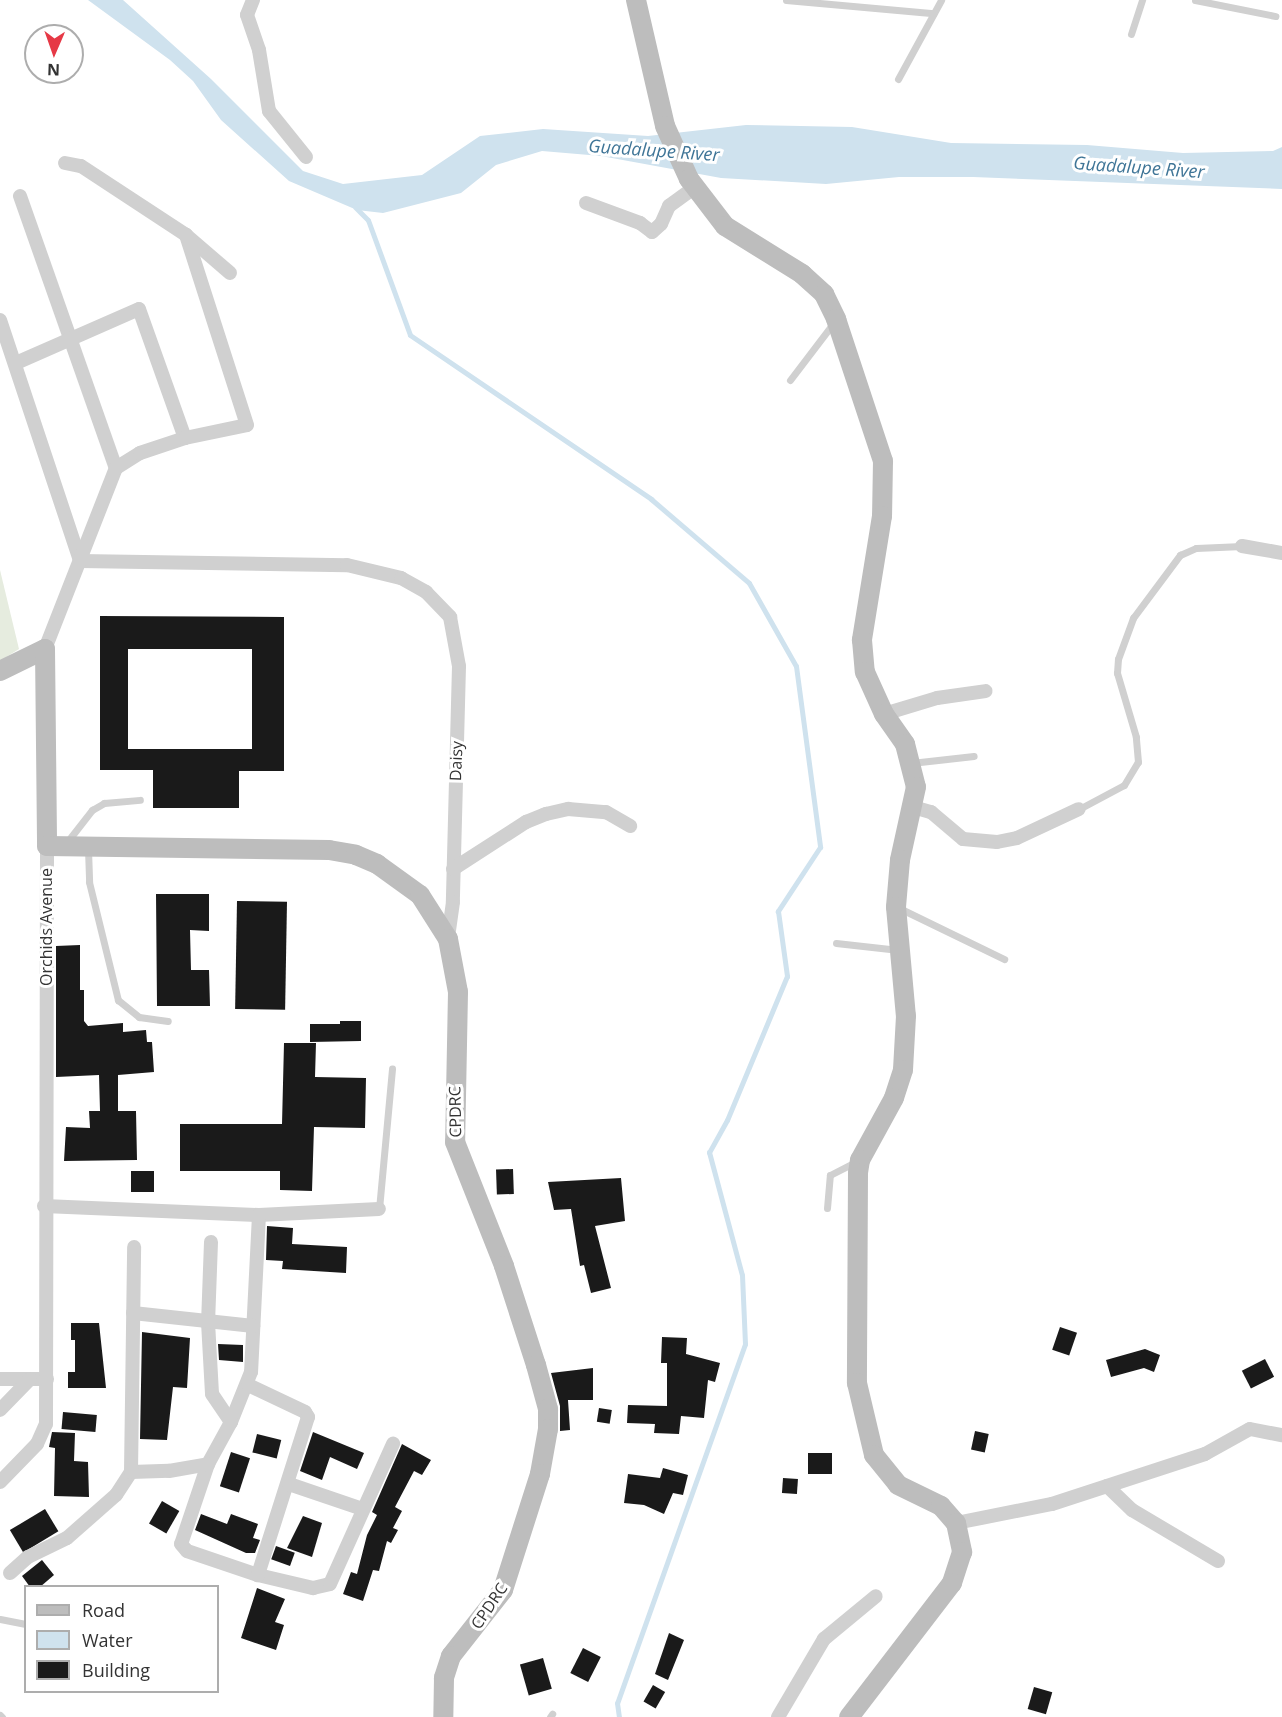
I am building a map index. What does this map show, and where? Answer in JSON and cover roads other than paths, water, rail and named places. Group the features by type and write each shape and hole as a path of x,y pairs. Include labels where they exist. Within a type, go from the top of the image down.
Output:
{"street":[{"path":"253,0 247,15 259,50 269,111 306,157"},
{"path":"636,0 665,126 691,184 725,226 802,274 824,294 836,319 883,461 882,516 862,640 865,672 884,714 905,744 916,787 900,860 896,907 906,1016 903,1070 894,1098 860,1160 855,1356 863,1417 874,1455 884,1471 898,1485 941,1506 956,1523 962,1552 952,1583 849,1717"},
{"path":"65,163 81,166 186,235 230,273"},
{"path":"586,203 640,223 652,232 661,224 669,206 691,184"},
{"path":"20,196 69,341 116,468"},
{"path":"0,671 45,649 116,468 140,453 185,438 247,425 186,235"},
{"path":"15,363 139,309 185,438"},
{"path":"0,320 80,561"},
{"path":"1242,546 1282,553"},
{"name":"Daisy","path":"80,561 347,565 401,578 426,592 450,616 459,666 453,869 448,939"},
{"name":"Orchids Avenue","path":"0,1482 37,1444 46,1424 44,1206 55,846 45,649"},
{"path":"884,714 937,698 986,691"},
{"path":"913,807 931,812 963,839 997,842 1017,838 1079,809"},
{"path":"453,869 526,822 546,814 568,809 606,812 630,826"},
{"name":"CPDRC","path":"55,846 328,850 356,855 377,864 420,895 448,939 458,992 455,1142 504,1266 548,1409 548,1429 540,1474 503,1590 451,1656 444,1678 443,1717"},
{"path":"44,1206 259,1215 380,1209"},
{"path":"259,1215 248,1385 208,1464 181,1544 187,1551 258,1575 313,1588 330,1584 393,1444"},
{"path":"211,1242 208,1322 212,1394 231,1422"},
{"path":"10,1573 28,1557 67,1538 116,1496 131,1472 134,1247"},
{"path":"133,1313 253,1326"},
{"path":"0,1379 47,1379"},
{"path":"0,1410 30,1379"},
{"path":"248,1385 305,1412 308,1417 289,1484 258,1575"},
{"path":"956,1523 1052,1504 1204,1454 1250,1429 1282,1435"},
{"path":"131,1472 169,1471 208,1464"},
{"path":"289,1484 363,1509"},
{"path":"1107,1486 1132,1510 1218,1560"},
{"path":"778,1717 824,1639 876,1596"}],"lane":[{"path":"786,0 933,13"},
{"path":"898,79 941,0"},
{"path":"1131,34 1142,0"},
{"path":"1195,0 1275,15"},
{"path":"790,380 836,319"},
{"path":"1079,809 1124,785 1138,762 1136,737 1117,673 1118,659 1133,618 1180,555 1196,548 1242,546"},
{"path":"911,763 974,756"},
{"path":"55,846 98,806 140,800"},
{"path":"88,847 89,882 118,1000 139,1017 168,1021"},
{"path":"896,907 1004,959"},
{"path":"836,943 901,951"},
{"path":"380,1209 392,1069"},
{"path":"827,1208 830,1175 860,1160"},
{"path":"0,1618 24,1624"}],"water":[{"name":"Guadalupe River","path":"88,0 123,0 211,79 303,171 343,184 422,175 480,136 543,129 648,136 746,125 852,127 951,143 1087,145 1183,153 1273,151 1282,147 1282,189 973,177 899,177 826,184 721,178 601,156 542,151 496,165 461,193 383,213 357,210 289,181 221,120 193,81 170,60"}],"waterway":[{"path":"355,207 368,220 410,335 651,499 749,583 796,666 820,847 778,911 787,976 727,1120 709,1152 742,1275 745,1344 617,1703 619,1717"}]}
